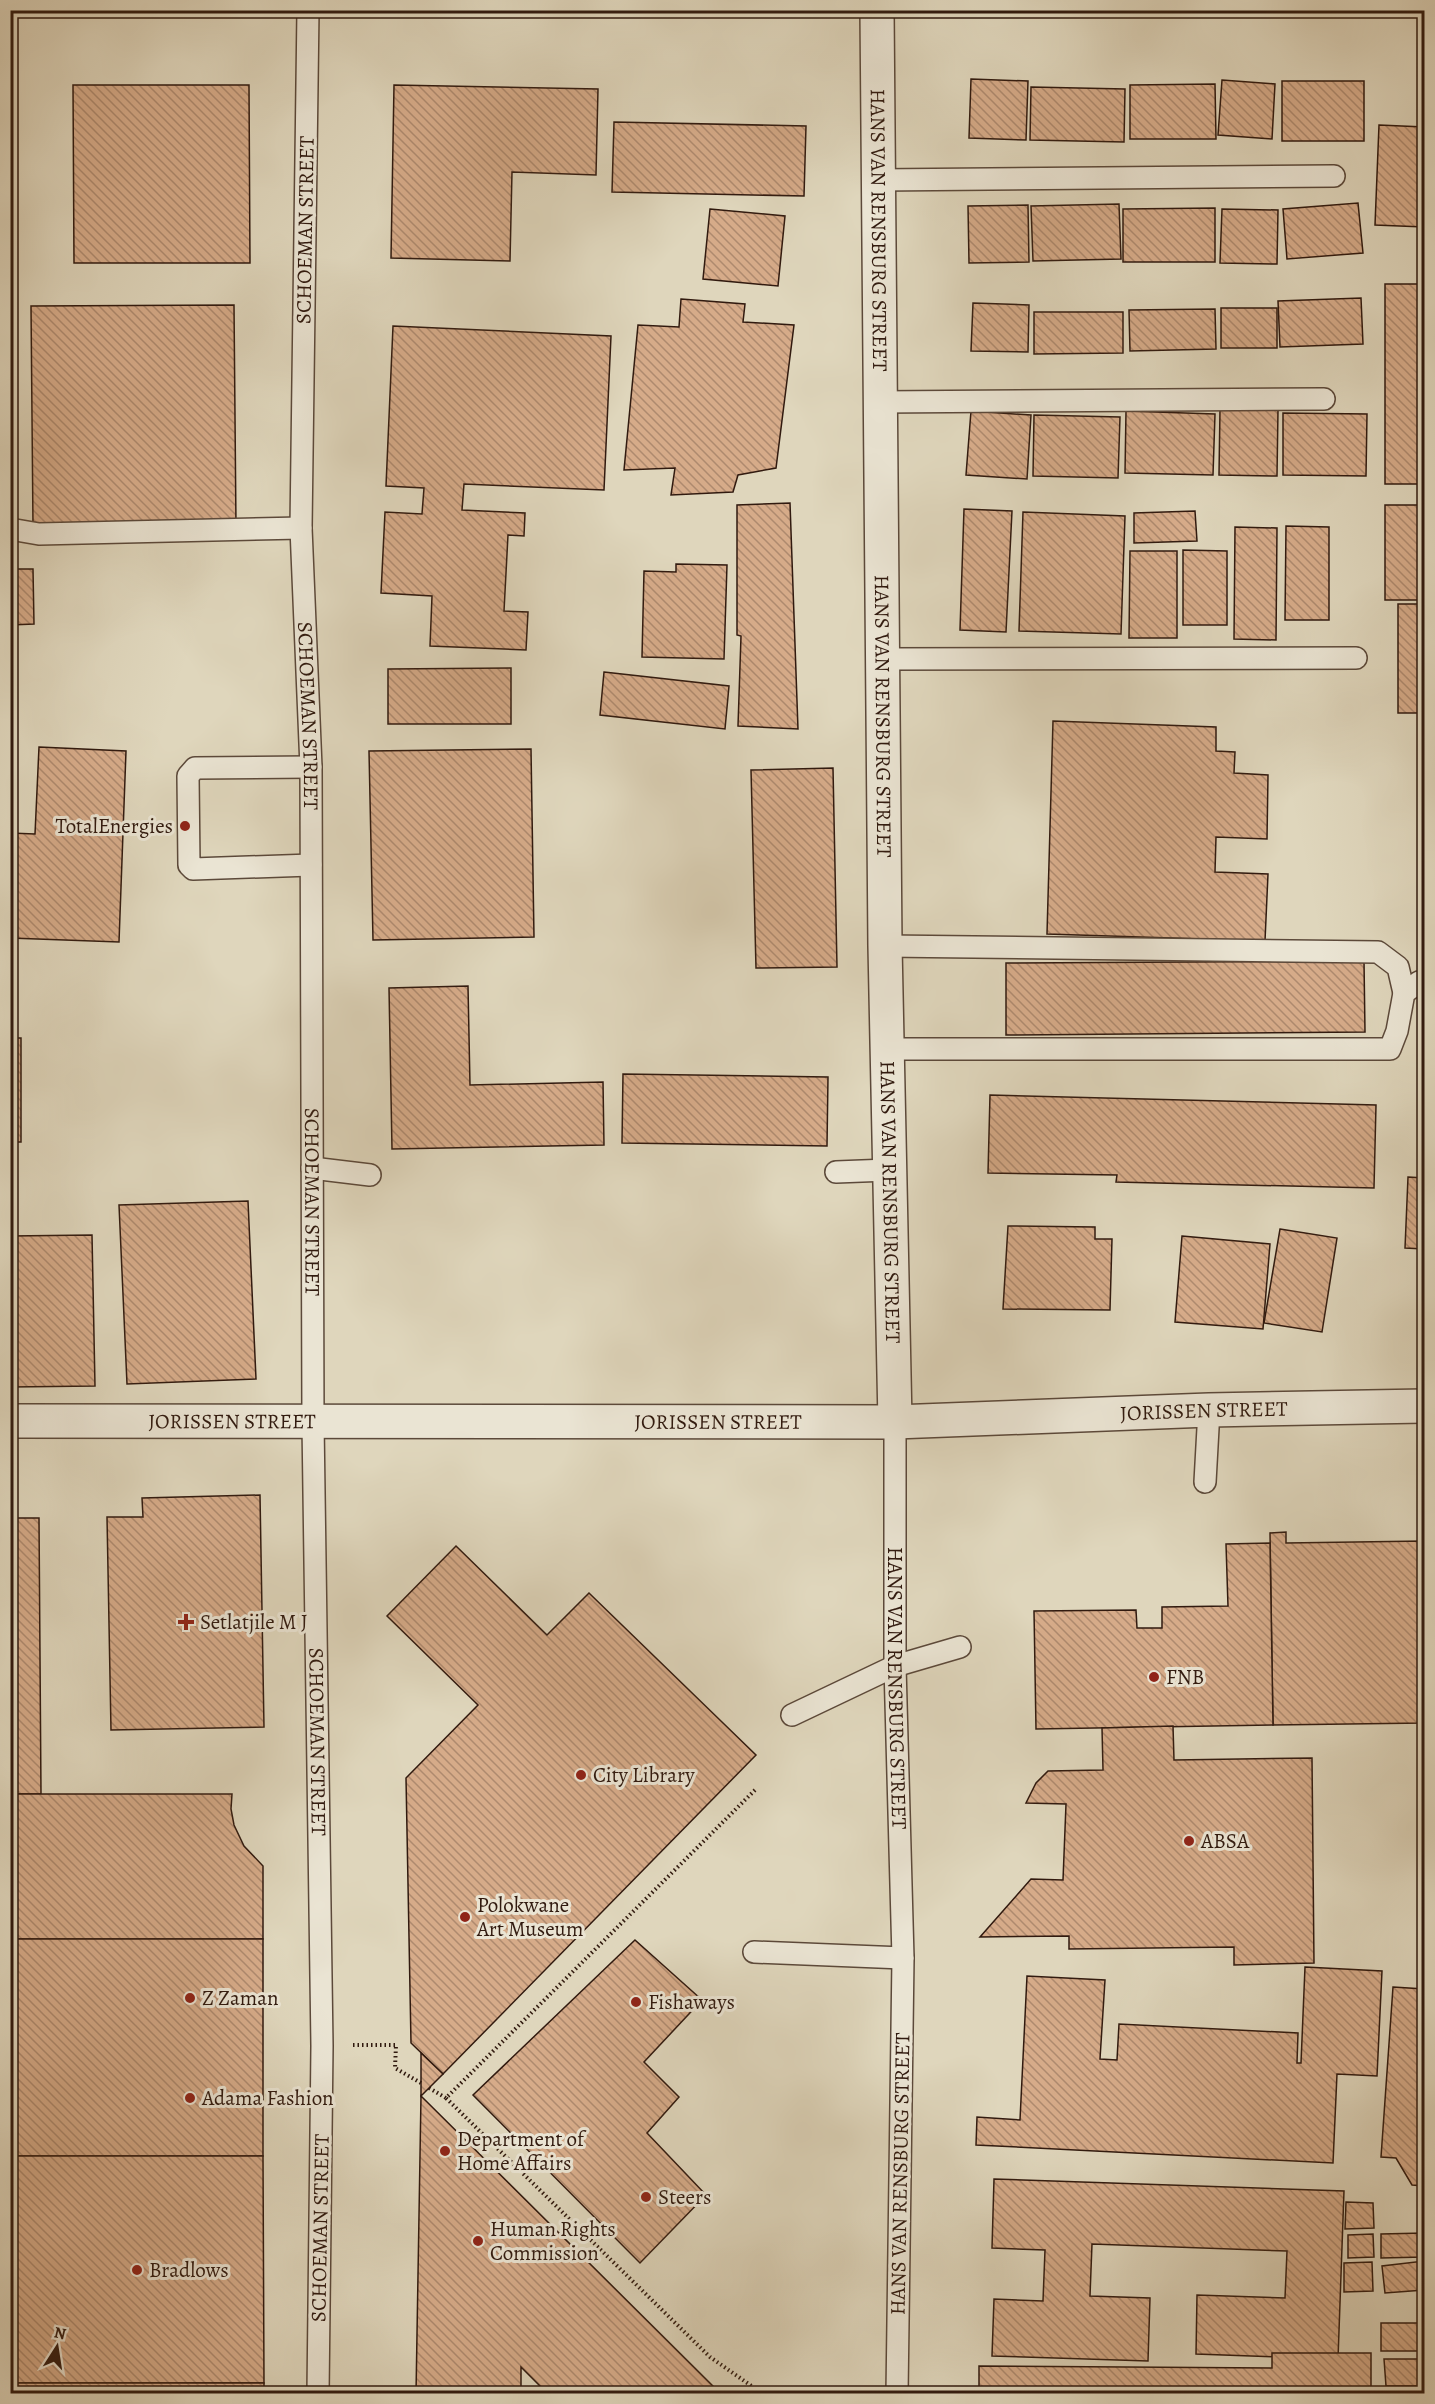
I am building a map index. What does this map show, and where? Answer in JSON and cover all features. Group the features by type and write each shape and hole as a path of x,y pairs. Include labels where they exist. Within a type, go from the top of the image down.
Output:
{"street":[{"name":"HANS VAN RENSBURG STREET","path":"877,10 885,946 895,1422"},
{"name":"JORISSEN STREET","path":"10,1421 895,1422 1209,1410 1425,1406"}],"lane":[{"name":"SCHOEMAN STREET","path":"308,10 301,528 311,767 314,1423 322,2046 318,2394"},
{"path":"878,180 1334,176"},
{"path":"880,402 1324,399"},
{"path":"10,530 39,534 301,528"},
{"path":"883,659 1356,658"},
{"path":"311,767 195,768 188,776 189,865 193,869 311,865"},
{"path":"885,946 1378,952 1398,967 1404,993 1397,1031 1390,1049 887,1049"},
{"path":"1404,993 1419,982 1425,982"},
{"path":"312,1168 370,1175"},
{"path":"836,1172 888,1170"},
{"path":"1205,1482 1209,1410"},
{"name":"HANS VAN RENSBURG STREET","path":"895,1422 895,1666 903,1958 897,2394"},
{"path":"792,1715 895,1666 960,1647"},
{"path":"754,1952 903,1958"}],"path":[{"path":"446,2098 755,1790"},
{"path":"322,2046 396,2044 395,2068 421,2083"},
{"path":"429,2088 446,2098 710,2357 763,2394"}],"building":[{"path":"971,79 1028,81 1026,140 969,138"},
{"path":"1222,80 1275,84 1272,139 1218,135"},
{"path":"1282,81 1364,81 1364,141 1282,141"},
{"path":"1215,84 1216,139 1130,139 1130,85"},
{"path":"73,85 249,85 250,263 74,263"},
{"path":"394,85 598,89 596,175 512,172 510,261 391,258"},
{"path":"1031,87 1125,89 1124,142 1030,140"},
{"path":"614,122 806,126 804,196 612,192"},
{"path":"1379,125 1424,127 1424,227 1375,225"},
{"path":"1358,203 1363,253 1287,259 1283,209"},
{"path":"1119,204 1121,259 1033,261 1031,206"},
{"path":"1028,205 1029,262 969,263 968,206"},
{"path":"1215,208 1215,262 1123,262 1123,209"},
{"path":"710,209 785,216 778,286 703,279"},
{"path":"1222,209 1278,210 1277,264 1220,263"},
{"path":"1385,284 1424,284 1424,484 1385,484"},
{"path":"1361,298 1363,344 1280,347 1278,301"},
{"path":"681,299 745,304 743,322 794,325 776,468 738,475 733,492 671,495 675,468 624,470 638,325 679,327"},
{"path":"973,303 1029,305 1028,352 971,351"},
{"path":"234,305 236,526 33,527 31,306"},
{"path":"1221,308 1277,308 1277,348 1221,348"},
{"path":"1215,309 1216,349 1130,351 1129,310"},
{"path":"1034,312 1123,312 1123,353 1034,354"},
{"path":"393,326 611,336 604,490 464,484 462,510 525,513 524,536 508,535 504,611 528,612 526,650 430,646 432,596 381,593 385,512 422,514 424,488 386,486"},
{"path":"1220,409 1278,410 1277,476 1219,475"},
{"path":"971,411 1031,415 1027,479 966,475"},
{"path":"1126,411 1215,414 1213,475 1125,473"},
{"path":"1283,413 1367,414 1366,476 1283,475"},
{"path":"1034,415 1120,417 1118,478 1033,476"},
{"path":"790,503 798,729 738,726 741,636 737,635 737,505"},
{"path":"1385,505 1424,505 1424,600 1385,600"},
{"path":"964,509 1012,511 1006,632 960,630"},
{"path":"1195,511 1197,541 1134,543 1134,513"},
{"path":"1023,512 1125,516 1121,634 1019,631"},
{"path":"1286,526 1329,527 1329,620 1285,620"},
{"path":"1235,527 1277,528 1276,640 1234,639"},
{"path":"1183,550 1227,551 1227,625 1183,625"},
{"path":"1130,551 1177,551 1177,638 1129,638"},
{"path":"676,564 727,565 724,659 642,657 644,571 676,572"},
{"path":"10,569 33,569 34,624 10,625"},
{"path":"1398,604 1424,604 1424,713 1398,713"},
{"path":"511,668 511,724 388,724 388,669"},
{"path":"604,672 729,686 725,729 600,715"},
{"path":"1053,721 1216,727 1216,751 1235,752 1234,773 1268,775 1267,839 1216,837 1215,872 1268,874 1265,941 1047,934"},
{"path":"39,747 126,751 119,942 10,938 10,833 35,834"},
{"path":"531,749 534,937 373,940 369,751"},
{"path":"833,768 837,967 756,968 751,770"},
{"path":"1364,961 1365,1032 1006,1035 1006,963"},
{"path":"468,986 470,1085 603,1082 604,1145 392,1149 389,988"},
{"path":"10,1038 21,1038 21,1142 10,1142"},
{"path":"623,1074 828,1077 827,1146 622,1143"},
{"path":"990,1095 1376,1105 1374,1188 1116,1182 1117,1175 988,1173"},
{"path":"1408,1177 1424,1178 1424,1249 1405,1248"},
{"path":"248,1201 256,1379 127,1384 119,1205"},
{"path":"1008,1226 1095,1227 1095,1239 1112,1239 1110,1310 1003,1309"},
{"path":"1280,1229 1337,1238 1322,1332 1264,1323"},
{"path":"92,1235 95,1386 10,1387 10,1236"},
{"path":"1182,1236 1270,1244 1263,1329 1175,1322"},
{"name":"Setlatjile M J","path":"260,1495 264,1727 111,1730 107,1517 143,1517 142,1498"},
{"path":"10,1518 39,1518 41,1794 10,1794"},
{"path":"1286,1532 1286,1543 1424,1541 1424,1723 1273,1725 1270,1533"},
{"name":"FNB","path":"1270,1543 1273,1725 1036,1729 1034,1611 1136,1610 1137,1628 1162,1628 1162,1607 1228,1606 1226,1544"},
{"path":"456,1546 547,1635 589,1593 756,1755 443,2074 411,2043 406,1778 478,1705 387,1616"},
{"name":"ABSA","path":"1173,1726 1174,1760 1312,1758 1314,1963 1234,1965 1234,1947 1069,1949 1069,1936 980,1937 1031,1879 1063,1880 1066,1804 1026,1803 1036,1783 1048,1771 1103,1770 1102,1728"},
{"path":"10,1794 232,1794 231,1809 234,1825 244,1846 263,1866 263,1939 10,1939"},
{"path":"10,1939 263,1939 263,2156 10,2156"},
{"path":"635,1940 702,2000 644,2062 679,2097 647,2133 706,2195 640,2263 473,2095"},
{"path":"1305,1967 1382,1971 1377,2076 1337,2074 1333,2163 976,2145 977,2117 1020,2120 1027,1976 1105,1980 1100,2059 1117,2060 1119,2024 1298,2033 1297,2063 1301,2063"},
{"path":"1393,1987 1424,1989 1424,2186 1412,2185 1396,2158 1381,2157"},
{"path":"421,2053 443,2074 421,2096"},
{"path":"421,2096 721,2394 548,2394 521,2367 521,2394 416,2394"},
{"name":"Bradlows","path":"10,2156 263,2156 264,2383 10,2383"},
{"path":"994,2179 1344,2191 1338,2359 1196,2354 1197,2295 1285,2298 1287,2251 1092,2244 1090,2296 1150,2298 1148,2361 992,2356 994,2299 1043,2301 1045,2250 992,2248"},
{"path":"1346,2202 1373,2203 1374,2228 1345,2229"},
{"path":"1424,2233 1424,2257 1381,2258 1381,2234"},
{"path":"1373,2234 1374,2257 1348,2258 1348,2235"},
{"path":"1424,2261 1424,2290 1385,2293 1382,2266"},
{"path":"1372,2262 1373,2291 1344,2292 1344,2263"},
{"path":"1381,2323 1424,2323 1424,2351 1381,2351"},
{"path":"1272,2353 1371,2353 1371,2394 979,2394 979,2366 1272,2368"},
{"path":"1384,2359 1424,2359 1424,2386 1386,2386"},
{"path":"10,2383 264,2383 264,2394 10,2394"}],"place":[{"name":"TotalEnergies","path":"185,826"},
{"name":"Setlatjile M J","path":"186,1622"},
{"name":"FNB","path":"1154,1677"},
{"name":"City Library","path":"581,1775"},
{"name":"ABSA","path":"1189,1841"},
{"name":"Polokwane Art Museum","path":"465,1917"},
{"name":"Z Zaman","path":"190,1998"},
{"name":"Fishaways","path":"636,2002"},
{"name":"Adama Fashion","path":"190,2098"},
{"name":"Department of Home Affairs","path":"445,2151"},
{"name":"Steers","path":"646,2197"},
{"name":"Human Rights Commission","path":"478,2241"},
{"name":"Bradlows","path":"137,2270"}]}
